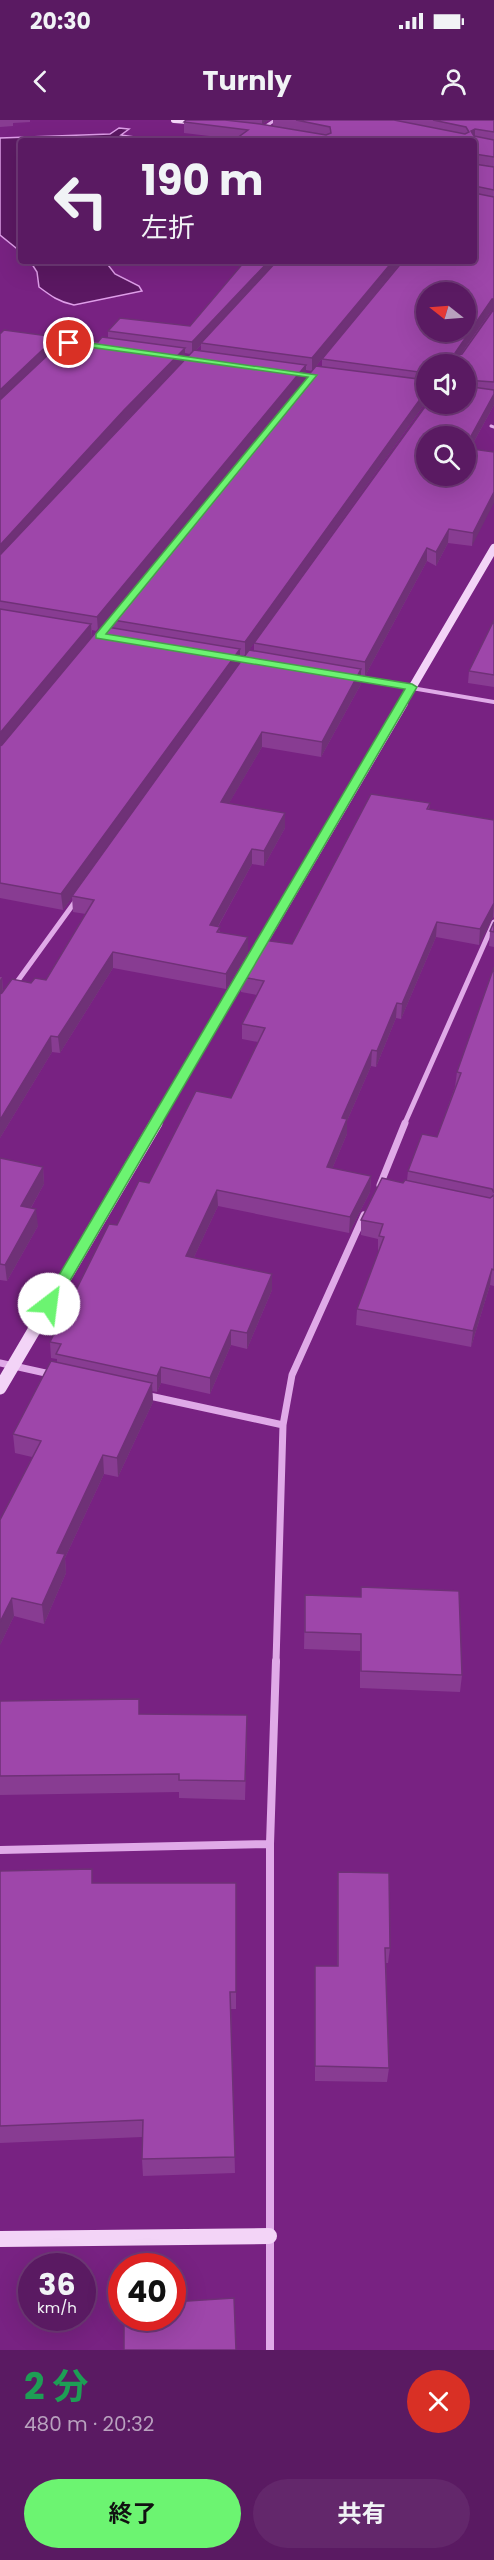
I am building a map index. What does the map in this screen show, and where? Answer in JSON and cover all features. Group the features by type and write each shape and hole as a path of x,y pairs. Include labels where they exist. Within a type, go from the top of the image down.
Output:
{"street":[{"path":"174,120 204,123"},
{"path":"261,129 275,120"},
{"path":"252,128 269,130"},
{"path":"0,1388 494,548"},
{"path":"341,676 494,702"},
{"path":"7,996 82,891"},
{"path":"374,1195 494,922"},
{"path":"270,2350 270,1844 282,1425 292,1375 370,1204"},
{"path":"0,1363 60,1376"},
{"path":"142,1394 282,1425"},
{"path":"0,1850 270,1844"},
{"path":"0,2239 269,2236"}],"lane":[{"path":"379,1186 390,1188"}],"shaded area":[{"path":"119,128 129,129 121,135 142,138 18,138 18,250 0,235 0,138 110,134"},
{"path":"32,264 107,264 115,274 139,286 142,291 74,305 55,298 39,287 37,272"}],"building":[{"path":"186,120 225,120 326,135 331,133 330,127 296,120 394,120 465,134 469,132 466,127 433,120 494,120 494,132 475,129 471,131 474,136 494,140 494,157 477,154 477,138 237,138 248,130 184,122"},
{"path":"477,164 494,167 494,190 477,186"},
{"path":"477,194 494,197 494,299 476,322 476,282 416,282 416,342 463,342 456,354 416,354 416,372 322,359 401,264 477,264"},
{"path":"242,264 266,264 192,342 108,331 120,318 190,326"},
{"path":"274,264 390,264 312,358 201,343"},
{"path":"494,309 494,382 476,381 476,354 462,354 471,342 476,342 476,334"},
{"path":"4,330 56,337 0,390 0,334"},
{"path":"102,337 185,348 124,410 0,545 0,400 66,338 98,342"},
{"path":"194,350 306,365 97,617 0,601 0,555"},
{"path":"316,366 416,379 416,405 245,642 107,619"},
{"path":"476,388 494,390 476,427 416,426 416,486 476,486 476,450 494,452 494,492 473,533 449,529 436,552 427,548 365,662 254,643 420,414 476,414"},
{"path":"0,609 91,624 0,733"},
{"path":"494,620 494,675 469,671"},
{"path":"101,626 240,649 61,894 0,883 0,746"},
{"path":"249,650 361,669 322,742 262,732 221,802 285,813 264,851 252,849 210,925 220,927 217,932 248,937 226,974 113,952 58,1037 51,1036 0,1120 0,994 12,979 31,983 35,978 46,980 94,900 72,896"},
{"path":"371,794 430,803 427,809 494,820 494,903 480,929 437,922 402,1004 397,1003 377,1051 372,1050 342,1118 347,1119 327,1167 371,1176 350,1217 217,1190 186,1256 272,1274 247,1333 231,1330 210,1378 161,1367 157,1376 56,1354 61,1344 50,1342 109,1224 117,1225 139,1181 149,1183 196,1091 231,1098 265,1028 242,1024 264,981 241,977 263,940 292,944"},
{"path":"494,967 494,1193 492,1189 408,1171 422,1134 437,1137 461,1073 457,1072"},
{"path":"0,1158 43,1167 21,1206 36,1209 5,1265 0,1264"},
{"path":"382,1178 403,1183 405,1180 490,1198 494,1195 494,1270 492,1269 473,1331 357,1309 384,1237 379,1236 383,1224 361,1220"},
{"path":"51,1361 152,1383 117,1458 103,1455 57,1553 65,1554 42,1605 12,1598 0,1622 0,1520 41,1441 13,1434"},
{"path":"361,1587 459,1591 462,1675 361,1671 361,1634 305,1632 305,1595 361,1597"},
{"path":"139,1699 139,1714 247,1715 245,1781 179,1780 179,1774 0,1776 0,1701"},
{"path":"92,1869 92,1883 236,1883 236,1992 230,1992 235,2157 142,2159 143,2120 0,2126 0,1871"},
{"path":"338,1872 389,1873 390,1948 385,1948 389,2068 315,2066 315,1966 338,1966"},
{"path":"234,2298 236,2350 124,2350 124,2331 186,2331 186,2301"}],"route":[{"path":"49,1304 412,687 99,636 313,375 69,343"}]}
